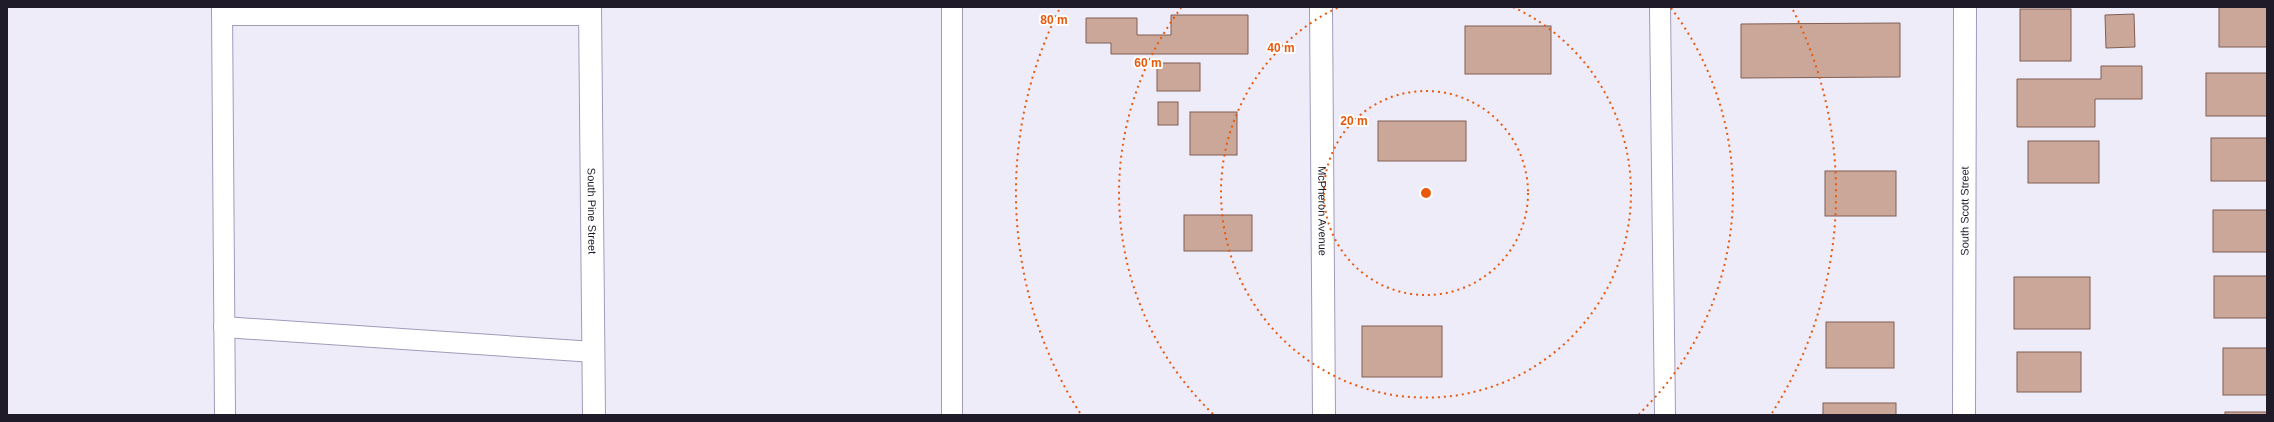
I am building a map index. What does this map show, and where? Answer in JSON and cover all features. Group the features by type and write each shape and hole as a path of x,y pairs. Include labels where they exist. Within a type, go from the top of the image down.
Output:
{"street":[{"name":"McPheron Avenue","path":"1320,7 1324,415"},
{"name":"South Scott Street","path":"1964,415 1965,7"},
{"name":"South Pine Street","path":"590,11 594,415"}],"lane":[{"path":"952,7 952,415"},
{"path":"1660,7 1664,415"},
{"path":"225,415 222,11 590,11"},
{"path":"224,327 594,352"}],"building":[{"path":"2219,7 2267,7 2267,47 2219,47"},
{"path":"2020,9 2071,9 2071,61 2020,61"},
{"path":"2134,14 2135,47 2106,48 2105,15"},
{"path":"1171,15 1248,15 1248,54 1111,54 1111,43 1086,43 1086,18 1137,18 1137,35 1171,35"},
{"path":"1900,23 1900,77 1741,78 1741,24"},
{"path":"1465,26 1551,26 1551,74 1465,74"},
{"path":"1157,63 1200,63 1200,91 1157,91"},
{"path":"2101,66 2142,66 2142,99 2095,99 2095,127 2017,127 2017,79 2101,79"},
{"path":"2206,73 2267,73 2267,116 2206,116"},
{"path":"1158,102 1178,102 1178,125 1158,125"},
{"path":"1190,112 1237,112 1237,155 1190,155"},
{"path":"1378,121 1466,121 1466,161 1378,161"},
{"path":"2211,138 2267,138 2267,181 2211,181"},
{"path":"2028,141 2099,141 2099,183 2028,183"},
{"path":"1825,171 1896,171 1896,216 1825,216"},
{"path":"2213,210 2267,210 2267,252 2213,252"},
{"path":"1184,215 1252,215 1252,251 1184,251"},
{"path":"2214,276 2267,276 2267,318 2214,318"},
{"path":"2014,277 2090,277 2090,329 2014,329"},
{"path":"1826,322 1894,322 1894,368 1826,368"},
{"path":"1362,326 1442,326 1442,377 1362,377"},
{"path":"2223,348 2267,348 2267,395 2223,395"},
{"path":"2017,352 2081,352 2081,392 2017,392"},
{"path":"1823,403 1896,403 1896,415 1823,415"},
{"path":"2225,412 2267,412 2267,415 2225,415"}]}
